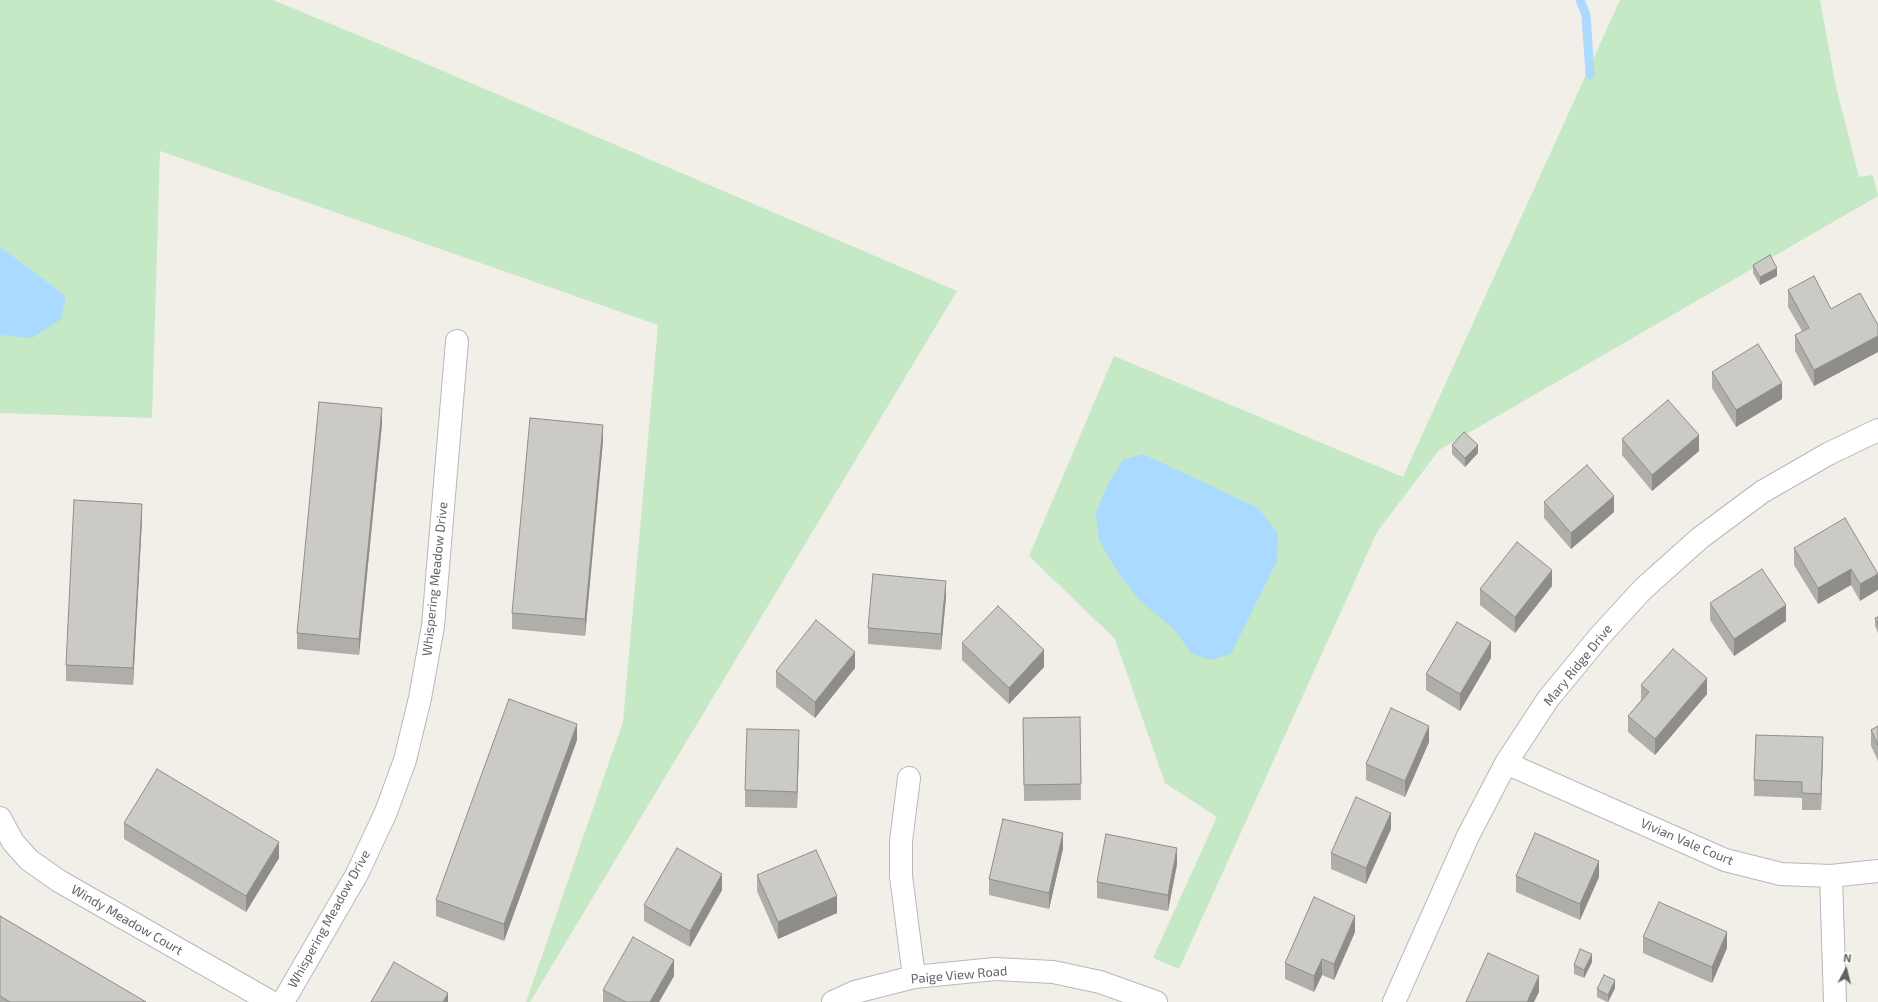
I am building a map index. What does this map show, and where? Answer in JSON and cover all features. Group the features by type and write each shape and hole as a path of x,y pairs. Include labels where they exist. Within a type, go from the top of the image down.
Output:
{"street":[{"name":"Whispering Meadow Drive","path":"283,1002 358,874 386,812 405,760 420,698 433,626 457,341"},
{"name":"Mary Ridge Drive","path":"1394,1002 1468,836 1506,763 1548,699 1599,637 1643,589 1700,538 1762,492 1828,454 1878,430"},
{"name":"Vivian Vale Court","path":"1506,763 1725,860 1781,874 1831,876 1878,871"},
{"path":"909,778 901,841 901,876 914,977"},
{"name":"Windy Meadow Court","path":"0,818 13,842 29,860 59,881 271,1002"},
{"path":"1831,876 1835,1002"},
{"name":"Paige View Road","path":"833,1002 855,992 914,977 995,969 1054,972 1100,982 1156,1002"}],"green space":[{"path":"0,0 273,0 389,48 957,291 530,1002 526,1002 623,722 658,325 160,151 152,418 0,413"},
{"path":"1620,0 1820,0 1836,87 1859,177 1873,175 1878,196 1439,450 1377,532 1179,969 1153,958 1217,817 1165,783 1115,639 1029,556 1114,356 1403,477"}],"water":[{"path":"0,247 66,296 61,319 32,338 0,335"},
{"path":"1143,454 1258,508 1278,533 1277,561 1231,654 1211,660 1191,653 1175,630 1139,600 1118,573 1099,540 1096,512 1108,484 1123,460"}],"building":[{"path":"1770,255 1777,268 1760,277 1753,265"},
{"path":"1814,276 1831,309 1860,293 1878,325 1878,336 1814,370 1795,335 1809,328 1788,290"},
{"path":"1758,344 1782,383 1736,410 1712,372"},
{"path":"1668,400 1699,435 1652,475 1622,439"},
{"path":"319,402 382,408 359,639 297,633"},
{"path":"530,418 603,425 585,619 512,613"},
{"path":"1464,432 1478,445 1465,458 1452,445"},
{"path":"1587,465 1614,496 1571,533 1544,502"},
{"path":"74,500 142,504 133,668 66,665"},
{"path":"1845,518 1878,574 1860,584 1851,569 1818,588 1794,548"},
{"path":"1517,542 1552,570 1515,617 1480,589"},
{"path":"1762,569 1786,605 1734,639 1710,603"},
{"path":"873,574 946,581 941,634 868,628"},
{"path":"998,606 1044,650 1009,688 962,643"},
{"path":"1878,617 1878,625 1875,618"},
{"path":"816,620 855,652 815,702 776,671"},
{"path":"1457,622 1491,642 1460,694 1426,674"},
{"path":"1673,649 1707,678 1655,739 1628,716 1649,692 1641,685"},
{"path":"509,699 577,724 504,924 436,900"},
{"path":"1391,708 1429,726 1405,781 1366,764"},
{"path":"1080,717 1081,784 1024,785 1023,718"},
{"path":"1878,726 1878,745 1871,730"},
{"path":"747,729 799,730 797,792 745,790"},
{"path":"1756,735 1823,737 1821,794 1802,793 1802,782 1754,780"},
{"path":"157,769 279,842 246,896 124,823"},
{"path":"1356,797 1391,813 1366,868 1331,853"},
{"path":"1003,819 1063,833 1049,893 989,879"},
{"path":"1535,833 1599,861 1580,904 1516,876"},
{"path":"1106,834 1177,848 1168,895 1097,882"},
{"path":"677,848 722,874 690,931 644,905"},
{"path":"816,850 837,896 778,922 757,875"},
{"path":"1314,897 1355,916 1334,964 1322,959 1314,976 1285,963"},
{"path":"1659,902 1727,932 1712,967 1643,937"},
{"path":"0,916 146,1002 10,1002 0,996"},
{"path":"633,937 674,960 650,1002 626,1002 603,990"},
{"path":"1580,949 1592,954 1584,970 1574,965"},
{"path":"1488,953 1539,976 1527,1002 1466,1002"},
{"path":"394,962 448,993 443,1002 371,1002"},
{"path":"1604,975 1615,980 1608,995 1597,989"}],"waterway":[{"path":"1580,0 1586,15 1590,75"}]}
